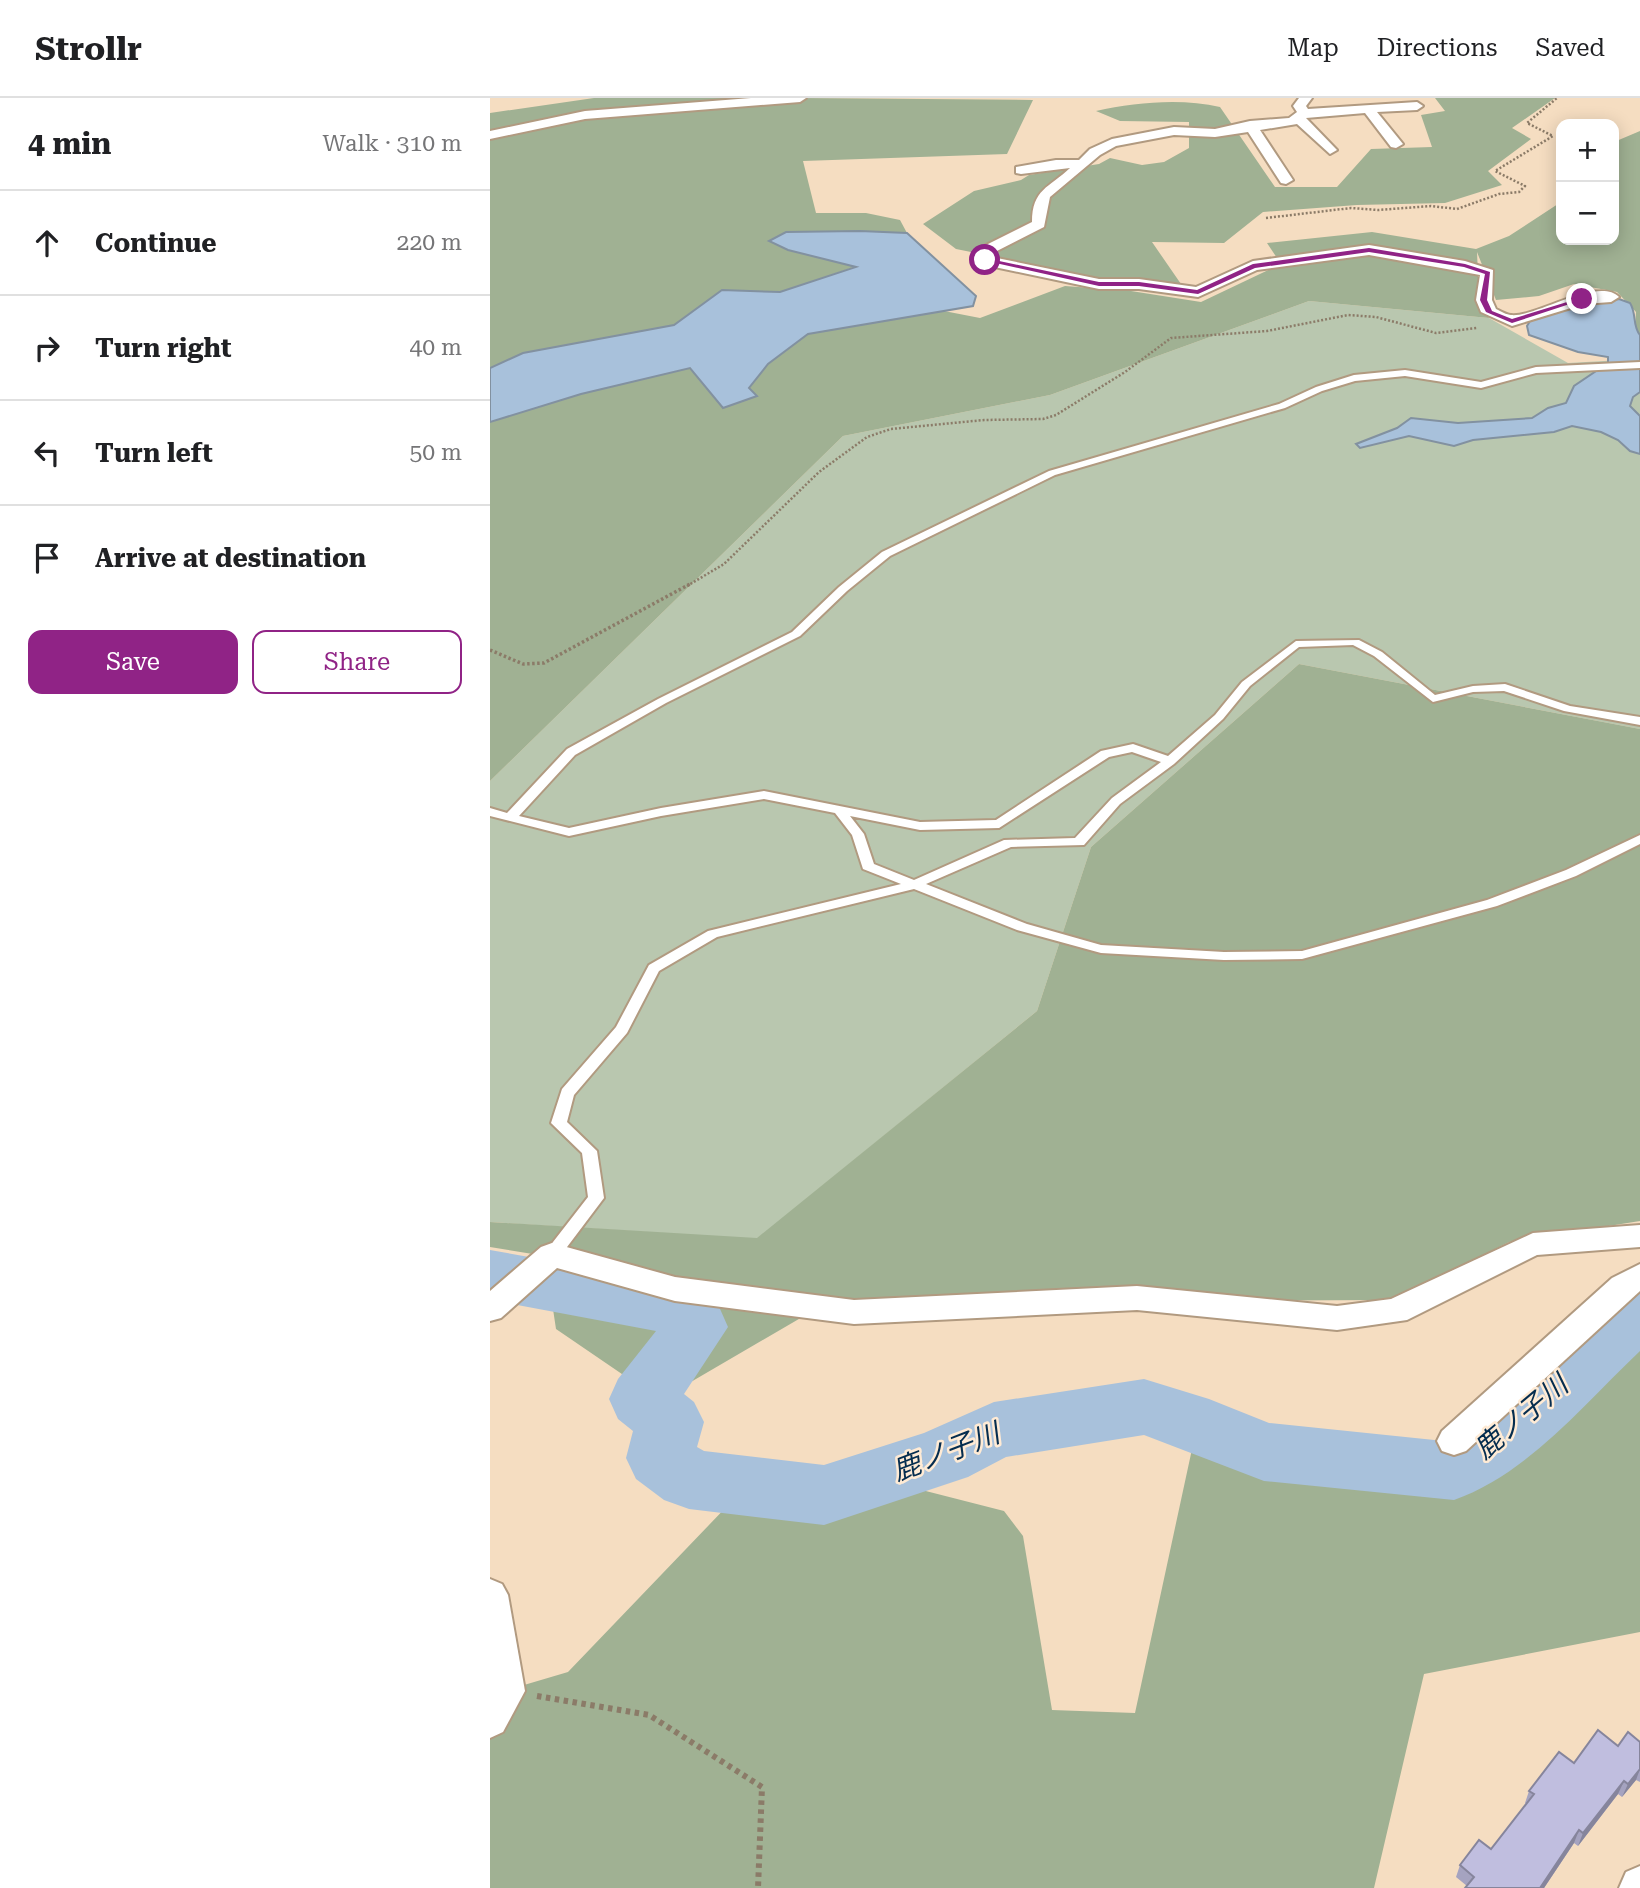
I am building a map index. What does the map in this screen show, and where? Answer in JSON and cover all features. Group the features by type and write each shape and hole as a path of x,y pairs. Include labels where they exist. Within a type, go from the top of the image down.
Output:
{"street":[{"path":"490,135 585,115 800,98"},
{"path":"1417,106 1302,110 1215,132 1174,131 1112,143 1095,152 1044,195 1039,209 1039,224 983,252 985,260 1060,278 1198,292 1253,266 1369,250 1465,266 1488,273 1483,300 1489,312 1512,321 1582,299 1611,297"},
{"path":"1368,109 1396,144"},
{"path":"1302,110 1312,129 1330,150"},
{"path":"1250,125 1286,180"},
{"path":"1021,170 1056,164 1082,164"},
{"path":"1060,278 1088,270 1136,272"},
{"path":"490,1309 552,1255 675,1289 854,1312 1137,1298 1337,1318 1396,1311 1533,1244 1640,1236"},
{"path":"1454,1441 1623,1286 1640,1276"},
{"path":"490,1595 499,1706"}],"lane":[{"path":"510,818 571,752 662,701 796,634 843,589 886,554 1052,472 1282,407 1319,389 1354,378 1405,373 1481,385 1536,370 1640,365"},
{"path":"552,1255 596,1198 589,1151 559,1123 567,1093 622,1030 654,968 713,934 913,885 1009,843 1079,842 1116,801 1170,761 1219,717 1246,684 1296,644 1355,642 1378,654 1433,699 1472,689 1504,687 1567,709 1640,721"},
{"path":"490,812 569,832 662,811 764,795 920,826 999,824 1105,754 1133,748 1170,761"},
{"path":"840,811 859,834 868,866 1022,927 1101,949 1224,956 1302,955 1492,903 1572,873 1640,839"}],"path":[{"path":"1266,218 1351,208 1378,210 1431,206 1457,209 1499,194 1519,192 1525,186 1495,171 1553,136 1527,123 1533,116 1549,110 1557,98"},
{"path":"490,650 523,664 544,663 639,614 724,564 764,522 819,472 867,437 891,429 984,420 1043,419 1056,415 1125,372 1171,338 1267,331 1348,315 1376,317 1436,333 1512,321"},
{"path":"499,1706 649,1715 762,1787 758,1888"}],"green space":[{"path":"594,98 734,98 778,101 799,98 1033,100 1007,154 803,161 816,213 866,213 900,220 907,233 786,232 770,241 788,250 857,266 780,292 722,290 674,325 523,353 490,368 490,113"},
{"path":"1435,98 1555,98 1512,128 1531,139 1488,171 1502,185 1445,203 1357,205 1263,212 1224,243 1152,242 1181,284 1096,277 956,249 923,224 974,191 1021,180 1029,175 1099,164 1110,158 1142,165 1164,162 1189,148 1189,122 1120,121 1096,111 1159,102 1220,107 1275,187 1337,187 1371,149 1432,147 1421,115 1445,111"},
{"path":"1640,131 1640,335 1635,328 1636,312 1617,292 1574,284 1539,296 1496,300 1477,252 1479,298 1489,318 1309,301 1050,395 843,436 490,781 490,422 581,394 691,368 757,396 748,389 768,364 808,334 944,311 980,318 1065,286 1131,291 1201,302 1281,264 1267,243 1372,232 1476,249 1509,236 1556,205 1556,245 1619,245 1619,140"},
{"path":"1309,301 1489,318 1568,363 1640,359 1640,729 1299,664 1091,847 1037,1011 757,1239 490,1222 490,781 843,436 1050,395"},
{"path":"1299,664 1640,729 1640,1221 1509,1242 1395,1300 828,1302 660,1400 556,1329 545,1256 490,1247 490,1222 757,1238 1037,1011 1091,847"},
{"path":"1640,1348 1640,1632 1424,1674 1374,1888 490,1888 490,1695 568,1672 732,1501 914,1488 1004,1511 1023,1536 1052,1710 1135,1713 1197,1426 1480,1463"}],"water":[{"path":"786,232 907,233 976,296 973,306 808,334 768,364 749,388 757,396 723,408 690,368 581,394 490,422 490,368 523,353 674,325 722,290 780,292 856,267 788,250 769,241"},
{"path":"1619,299 1630,303 1640,335 1640,392 1633,397 1630,406 1640,416 1640,454 1630,451 1618,440 1601,432 1572,426 1554,432 1473,440 1454,446 1409,436 1360,448 1356,444 1397,428 1411,418 1458,423 1532,418 1548,408 1566,403 1574,386 1608,363 1608,357 1578,352 1529,335 1527,326 1530,321 1570,308"},
{"path":"490,1257 542,1277 535,1301 490,1296"}],"building":[{"path":"1598,1730 1618,1746 1628,1732 1640,1742 1640,1769 1628,1784 1624,1781 1583,1833 1579,1830 1540,1888 1465,1888 1474,1877 1460,1865 1479,1840 1491,1849 1534,1794 1529,1791 1559,1752 1574,1763"}],"waterway":[{"name":"鹿ノ子川","path":"490,1275 576,1293 690,1311 696,1327 642,1399 670,1422 660,1458 689,1479 824,1495 944,1456 994,1430 1144,1407 1185,1419 1264,1452 1454,1471 1504,1437 1640,1312"}],"route":[{"path":"985,260 1060,278 1099,284 1139,284 1198,292 1253,266 1293,258 1369,250 1465,266 1488,273 1483,300 1489,312 1512,321 1582,299"}]}
